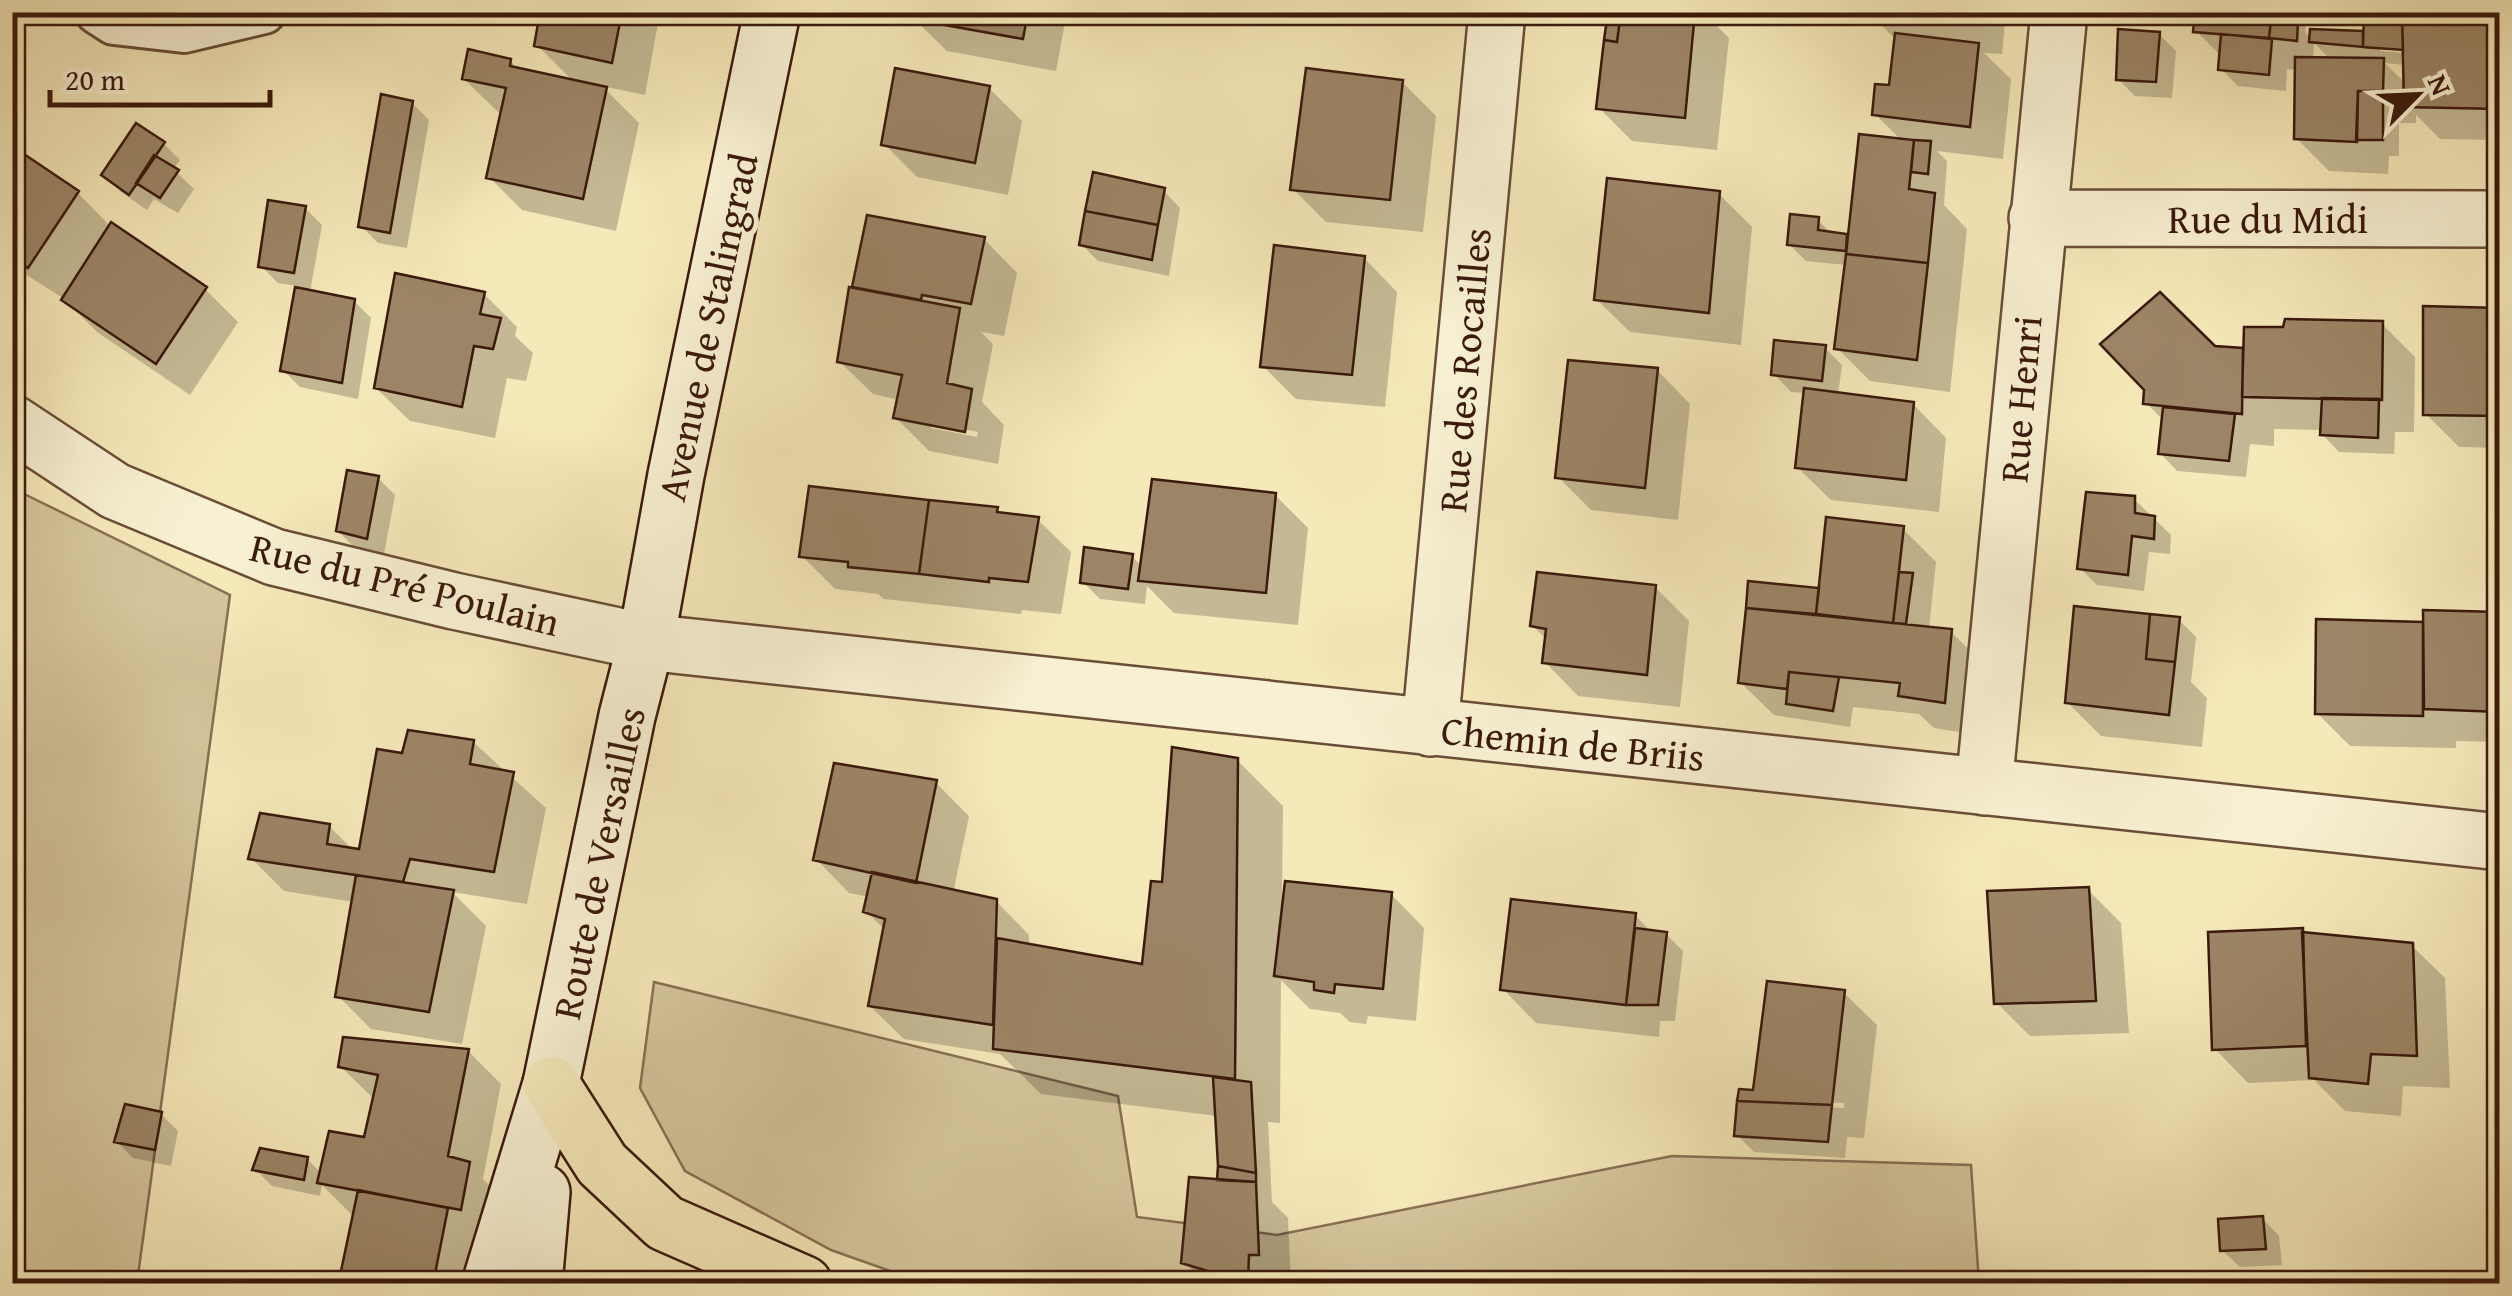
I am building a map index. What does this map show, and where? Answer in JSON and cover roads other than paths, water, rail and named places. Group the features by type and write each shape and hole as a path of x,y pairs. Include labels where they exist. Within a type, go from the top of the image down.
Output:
{"main road":[{"path":"551,1084 602,1164 665,1223 804,1284"}],"street":[{"name":"Avenue de Stalingrad","path":"646,642 676,475 772,12"},
{"name":"Rue des Rocailles","path":"1430,728 1497,12"},
{"name":"Rue Henri","path":"1984,786 2059,12"},
{"name":"Rue du Midi","path":"2038,218 2500,220"},
{"name":"Rue du Pré Poulain","path":"12,423 115,491 274,557 646,642"},
{"name":"Chemin de Briis","path":"646,642 2500,842"},
{"name":"Route de Versailles","path":"490,1284 551,1084 627,716 646,642"},
{"name":"Route de Versailles","path":"534,1284 551,1084"}],"lane":[{"path":"97,12 114,23 184,31 264,12"}]}
